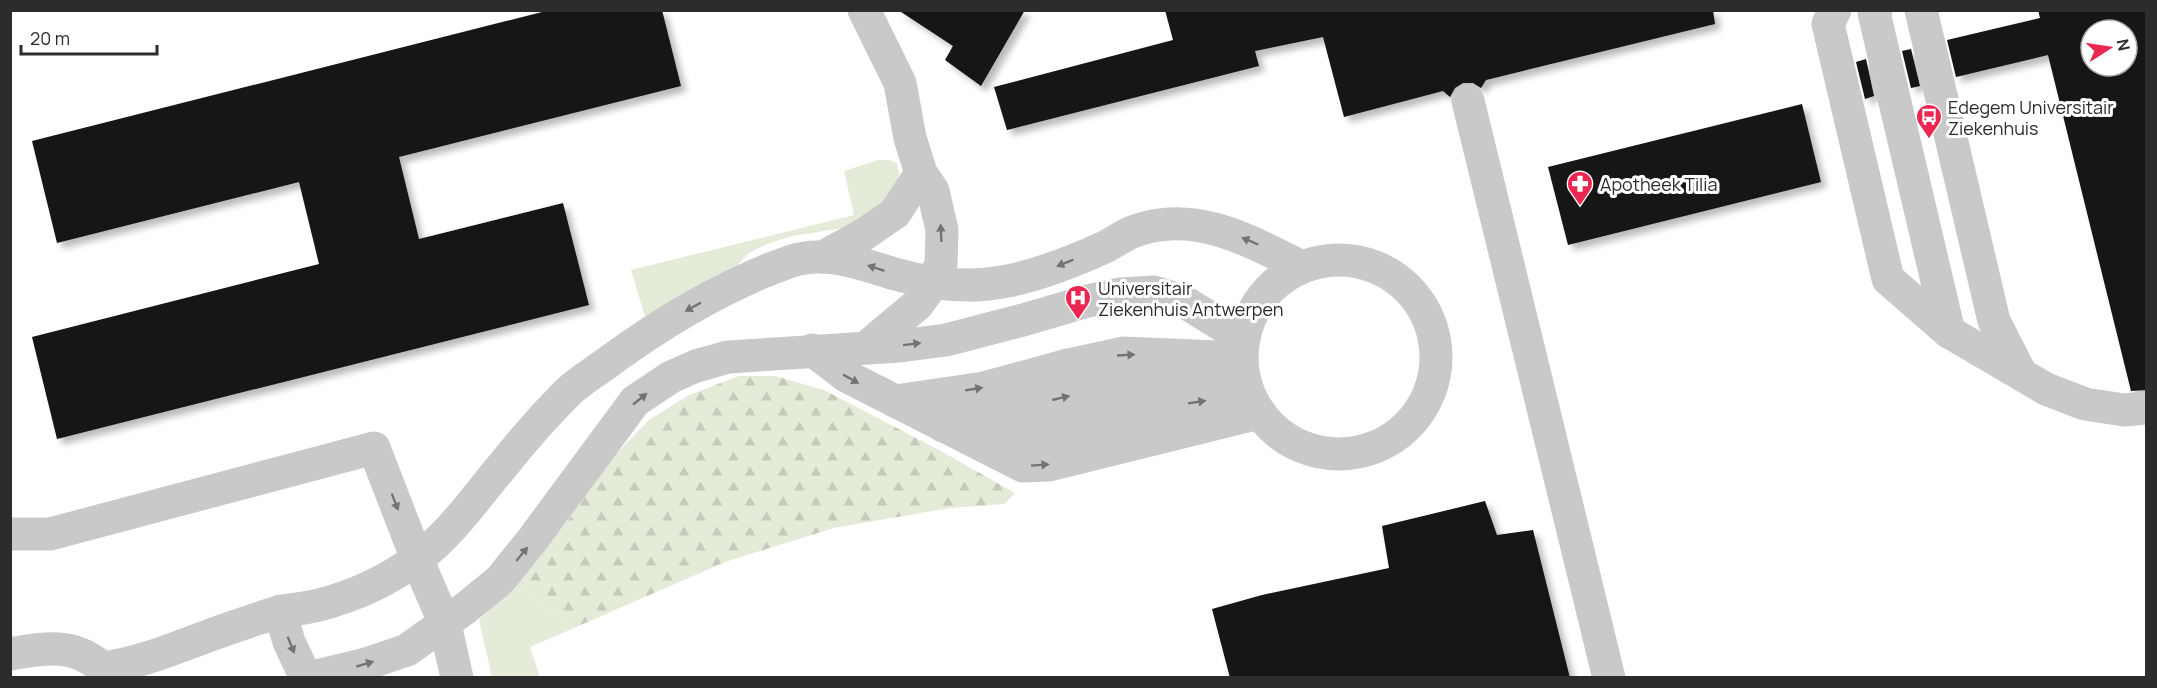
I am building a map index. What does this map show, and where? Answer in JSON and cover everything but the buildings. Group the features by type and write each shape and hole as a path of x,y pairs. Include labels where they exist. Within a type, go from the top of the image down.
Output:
{"street":[{"path":"864,10 900,83 910,138 921,173 933,191 942,230 941,264 933,283 918,304 868,346"},
{"path":"1835,10 1828,24 1888,279 1949,332 2046,389 2085,404 2124,410 2146,408"},
{"path":"1876,10 1874,13 1949,332"},
{"path":"1921,10 1994,321 2020,372"},
{"path":"1468,101 1610,678"},
{"path":"823,257 863,235 895,213 921,173"},
{"path":"10,654 40,648 58,648 87,655 109,673 280,611 315,606 348,597 382,582 417,559 445,535 506,460 570,390 656,327 734,284 794,260 823,257 859,262 896,274 958,287 1002,282 1048,270 1107,246 1134,231 1174,223 1212,227 1241,237 1302,267"},
{"path":"280,611 289,642 307,678 366,664 407,650 445,624 500,580 635,401 670,377 696,366 728,357 868,346 900,346 946,340 1088,301 1121,294 1154,292 1183,301 1248,377 1271,428 1287,440 1323,454 1361,453 1396,438 1422,411 1437,375 1436,338 1421,302 1394,276 1359,261 1320,261 1285,276 1270,288 1258,303 1249,320 1248,377"},
{"path":"812,350 846,376 986,447 1144,409 1248,377"},
{"path":"895,400 984,388 1123,353 1248,377"},
{"path":"943,426 1069,396 1145,381 1248,377"},
{"path":"10,534 50,534 374,448 445,624 457,678"}],"green space":[{"path":"878,160 897,163 899,173 894,195 880,212 843,228 792,236 767,244 749,253 731,272 645,317 631,270 854,215 844,171"},
{"path":"739,376 775,376 824,390 941,451 1015,493 1005,504 950,508 834,528 725,562 574,628 516,585 566,523 610,460 649,420 687,396"},
{"path":"516,585 574,628 530,647 540,677 492,677 479,620"}],"place":[{"name":"Edegem Universitair Ziekenhuis","path":"1929,140"},
{"name":"Apotheek Tilia","path":"1580,207"},
{"name":"Universitair Ziekenhuis Antwerpen","path":"1078,321"}]}
